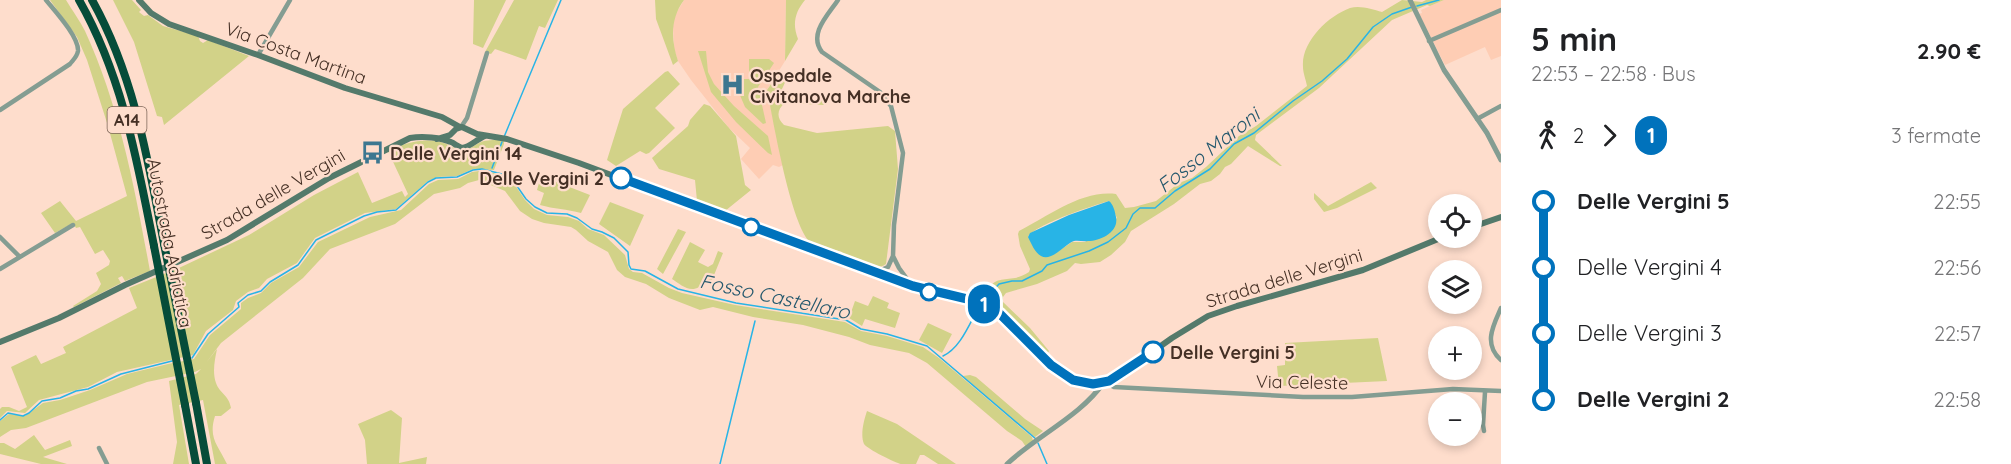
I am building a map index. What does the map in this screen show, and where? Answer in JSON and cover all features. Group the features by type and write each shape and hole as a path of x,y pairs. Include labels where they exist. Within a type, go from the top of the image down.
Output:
{"highway":[{"name":"Autostrada Adriatica","path":"80,0 118,85 130,129 196,464"},
{"name":"Autostrada Adriatica","path":"92,0 113,41 128,82 141,130 207,464"}],"main road":[{"name":"Via Costa Martina","path":"139,0 151,13 165,22 345,88 442,117 460,127"},
{"path":"449,121 454,143"},
{"path":"460,127 485,136 504,138 579,163 891,279 943,295 978,301 999,313 1065,376 1088,383 1104,382"},
{"name":"Strada delle Vergini","path":"438,139 460,127"},
{"path":"470,130 474,136 471,143"},
{"name":"Strada delle Vergini","path":"0,342 59,318 125,285 234,236 329,178 400,142 418,137 454,143 462,148 485,136"},
{"path":"1482,224 1501,217"},
{"name":"Strada delle Vergini","path":"1104,382 1121,374 1208,316 1363,270 1428,243"}],"street":[{"path":"0,110 70,64 77,55 77,46 73,36 46,0"},
{"path":"258,55 290,0"},
{"path":"838,0 817,32 818,46 822,52 889,100 902,140 903,153 894,225 893,256 888,267 891,279"},
{"path":"1410,0 1429,41 1458,92 1500,157"},
{"path":"1429,41 1501,10"},
{"path":"460,127 467,118 488,53"},
{"path":"1477,119 1501,106"},
{"path":"467,118 470,130"},
{"path":"0,269 73,225"},
{"path":"0,237 20,257"},
{"path":"893,256 913,286"},
{"path":"875,273 888,267"},
{"path":"891,279 899,268"},
{"path":"1501,308 1490,336 1494,351 1501,360"},
{"path":"1007,464 1033,441 1089,399 1104,382"},
{"name":"Via Celeste","path":"1104,382 1114,387 1303,397 1352,397 1453,389 1501,391"},
{"path":"1484,431 1485,392"},
{"path":"99,448 107,464"}],"shaded area":[{"path":"50,0 66,0 85,31 108,89 125,149 150,271 125,281 122,276 118,278 121,283 74,307 97,291 101,284 96,273 109,265 110,261 103,250 95,254 80,227 76,228 73,223 55,233 41,213 60,201 76,221 127,196 87,60 77,37"},
{"path":"113,0 132,0 141,10 139,12 144,16 148,15 163,26 198,36 203,43 208,40 249,56 164,125 162,117 157,116 134,42"},
{"path":"474,0 506,0 483,48 473,44"},
{"path":"514,0 558,0 545,28 539,26 526,60 495,49 491,54 485,52"},
{"path":"655,0 684,0 674,22 673,37 678,61 673,65 656,19"},
{"name":"Ospedale Civitanova Marche","path":"684,0 786,0 785,61 767,90 783,165 779,167 773,165 759,179 741,159 750,148 729,128 678,61 674,49 673,26 674,17"},
{"path":"786,0 805,0 795,18 798,39 785,61"},
{"path":"1402,0 1422,2 1444,0 1392,20 1319,88 1256,135 1255,140 1282,166 1248,146 1211,181 1200,184 1174,204 1131,231 1125,242 1100,262 1075,263 1067,271 1037,284 1006,293 1003,302 1030,328 1049,351 1047,355 983,294 997,281 1017,278 1029,272 1030,269 1020,246 1019,231 1066,205 1090,196 1116,194 1125,208 1156,201 1179,183 1192,178 1239,136 1256,126 1307,86 1303,69 1306,48 1311,39 1333,17 1354,7 1382,12","holes":["1109,201 1117,218 1085,242 1072,242 1057,252 1028,237 1052,221"]},
{"path":"1444,0 1501,0 1501,56 1491,60 1485,47 1445,65 1419,14 1422,13 1421,10"},
{"path":"698,51 706,51 708,72 714,84 734,106 768,136 772,155 736,122 711,92"},
{"path":"749,59 769,59 774,63 758,87 766,123 763,124 745,107 733,79 749,79"},
{"path":"668,71 680,84 655,108 675,128 649,153 640,151 616,166 607,160 623,109"},
{"path":"780,71 788,76 782,89 803,99 824,100 824,105 785,103 778,114 784,125 817,133 888,126 895,131 898,169 886,264 870,266 842,255 842,252 835,250 832,253 811,243 804,233 790,195 767,90"},
{"path":"704,104 710,106 736,136 745,185 751,190 725,211 697,201 695,180 659,169 652,158 688,126 690,120"},
{"path":"418,141 434,141 462,151 483,141 504,141 504,144 494,170 473,169 457,176 437,177 428,181 396,209 365,213 315,238 297,263 267,279 259,288 248,292 236,301 233,310 206,331 193,355 117,372 88,387 39,400 25,413 7,411 0,418 2,407 19,411 27,407 11,367 36,355 41,364 66,353 63,347 137,308 129,288 249,235 314,195 358,172 372,203 402,191 405,197 408,194 388,151 395,148"},
{"path":"479,171 500,174 511,179 534,209 547,215 568,217 579,221 588,229 604,235 625,255 629,269 642,273 669,288 735,305 845,322 861,331 923,347 1032,437 1033,441 1026,447 1022,441 927,363 909,353 870,345 803,325 753,317 713,307 700,310 669,298 646,284 625,277 617,270 608,252 588,241 576,230 532,219 520,211 505,191 479,180 460,188 434,194 395,224 330,249 303,278 221,343 206,363 217,349 214,366 215,379 231,408 221,416 215,416 213,436 227,464 215,464 203,400 179,405 189,464 173,464 177,442 169,381 196,374 201,369 147,382 26,428 11,430 0,437 0,421 9,414 25,416 43,403 90,390 127,374 194,359 210,335 241,309 241,303 261,293 271,283 299,267 318,242 370,217 401,210 429,184 438,180 458,179"},
{"path":"541,176 590,195 581,213 540,205 544,193 537,190"},
{"path":"1371,182 1377,188 1324,212 1314,199 1314,193 1328,206"},
{"path":"610,202 644,215 630,246 599,224"},
{"path":"678,229 686,232 663,274 657,269"},
{"path":"690,242 705,250 698,262 708,267 713,264 718,251 723,253 712,280 695,289 685,287 672,279"},
{"path":"873,296 889,303 887,308 900,313 895,328 865,319 862,326 849,318 855,301 868,306"},
{"path":"928,323 952,334 942,353 919,340"},
{"path":"1378,338 1387,381 1279,386 1277,366 1285,365 1285,343"},
{"path":"963,376 976,377 1025,419 1043,431 1035,437 1023,428"},
{"path":"391,410 402,418 399,463 427,457 426,464 367,464 365,440 358,424"},
{"path":"867,411 897,424 956,464 938,464 920,455 916,464 901,464 870,449 864,444 862,436"},
{"path":"34,435 45,450 70,440 72,446 43,457 67,464 41,464 0,454 0,443 15,449"}],"water":[{"path":"1109,201 1114,210 1116,222 1108,235 1093,241 1074,241 1050,257 1041,256 1035,250 1028,237 1030,233 1069,215"}],"waterway":[{"path":"504,137 561,0"},
{"name":"Fosso Maroni","path":"1417,6 1439,0"},
{"name":"Fosso Maroni","path":"983,302 999,284 1022,281 1042,271 1047,265 1108,242 1126,228 1133,214 1140,208 1155,208 1175,191 1210,169 1234,144 1254,133 1322,81 1347,59 1373,27 1392,14 1412,7"},
{"path":"492,168 502,142"},
{"name":"Fosso Castellaro","path":"192,358 208,334 239,307 238,303 248,295 261,291 270,282 298,265 316,240 364,216 396,210 428,182 436,178 457,177 482,169 510,176 526,199 535,207 547,213 567,214 592,229 614,238 628,252 631,269 645,271 678,289 736,303 846,320 861,329 927,346 1036,439"},
{"name":"Fosso Maroni","path":"943,356 960,341 980,305"},
{"path":"720,464 755,321"},
{"name":"Fosso Castellaro","path":"0,420 8,413 23,416 42,401 88,389 121,374 172,361"},
{"name":"Fosso Castellaro","path":"1038,443 1047,464"}],"bus line":[{"name":"1","path":"621,178 929,292 984,303 999,313 1051,365 1073,380 1093,384 1109,381 1153,352"}],"place":[{"name":"Ospedale Civitanova Marche","path":"732,85"},
{"name":"Delle Vergini 14","path":"372,153"},
{"name":"Delle Vergini 2","path":"621,178"},
{"name":"Delle Vergini 5","path":"1153,352"}]}
